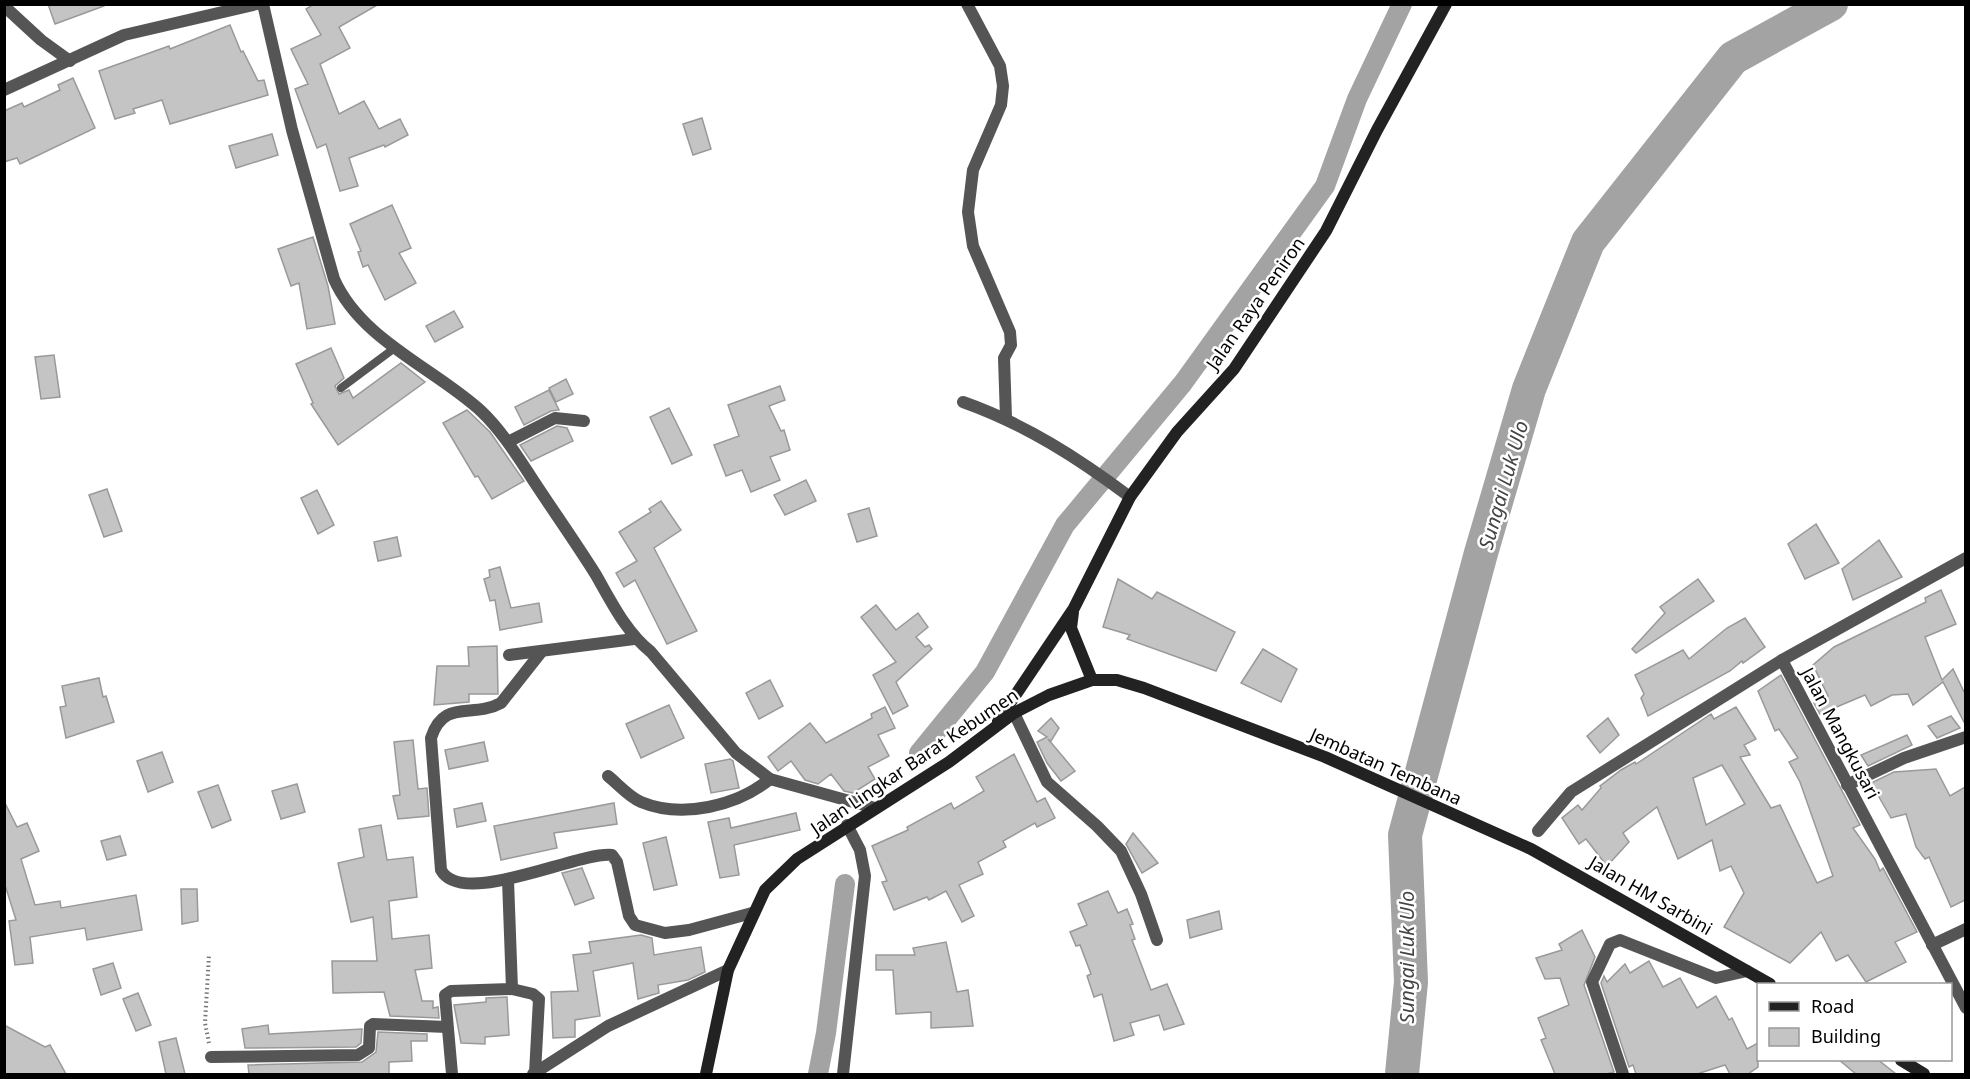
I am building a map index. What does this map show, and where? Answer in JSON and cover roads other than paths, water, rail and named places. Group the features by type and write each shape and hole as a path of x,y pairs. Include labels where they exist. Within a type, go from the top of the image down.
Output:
{"main road":[{"name":"Jalan Raya Peniron","path":"990,733 1074,608 1130,497 1177,432 1234,369 1326,231 1377,130 1446,4"},
{"name":"Jalan Raya Peniron","path":"1074,608 1071,628 1092,680"},
{"name":"Jalan Lingkar Barat Kebumen","path":"706,1074 728,970 752,913 765,890 797,859 824,844 847,825 914,786 990,733 1014,713 1049,695 1092,680 1117,680 1246,726"},
{"name":"Jembatan Tembana","path":"1246,726 1382,782 1512,841"},
{"name":"Jalan HM Sarbini","path":"1512,841 1580,876 1768,983"},
{"path":"1904,1061 1923,1074"}],"street":[{"path":"4,90 124,35 257,4"},
{"path":"263,4 292,130 334,279 342,298 357,315 396,347 482,411 508,442 583,555 634,639 651,652 736,753 770,779 875,808"},
{"path":"967,4 1000,66 1003,86 1000,105 973,170 968,212 973,246 1010,332 1011,345 1004,358 1006,418"},
{"path":"4,6 41,40 70,61"},
{"path":"963,402 1006,418 1082,461 1130,497"},
{"path":"508,442 555,418 584,420"},
{"name":"Jalan Mangkusari","path":"1952,983 1782,660 1965,558"},
{"path":"509,655 634,639"},
{"path":"542,651 501,703 441,717 435,725 431,738 441,870 445,876 458,882 508,880 612,855 617,862 629,916 635,925 666,933 689,930 752,913"},
{"path":"1538,831 1571,792 1782,660"},
{"path":"1014,713 1047,782 1097,826 1121,851 1141,894 1157,940"},
{"path":"1847,785 1904,758 1965,737"},
{"path":"608,776 639,801 659,807 684,809 736,801 770,779"},
{"path":"843,1074 865,876 860,850 847,825"},
{"path":"508,880 512,989"},
{"path":"1932,945 1965,929"},
{"path":"1623,1074 1593,987 1593,977 1610,944 1620,940 1716,978 1747,971"},
{"path":"534,1074 608,1026 728,970"},
{"name":"Jalan Mangkusari","path":"1952,983 1965,1008"},
{"path":"452,1074 444,999 451,991 512,989 533,994 539,999 534,1074"},
{"path":"211,1057 358,1055 369,1048 370,1026 373,1024 447,1027"}],"lane":[{"path":"341,388 396,347"}],"waterway":[{"path":"919,753 985,672 1065,525 1183,383 1325,186 1357,99 1402,4"},
{"name":"Sungai Luk Ulo","path":"1402,1074 1411,982 1405,835 1481,553 1529,389 1588,242 1733,58 1831,4"},
{"path":"818,1074 826,1033 845,884"}]}
